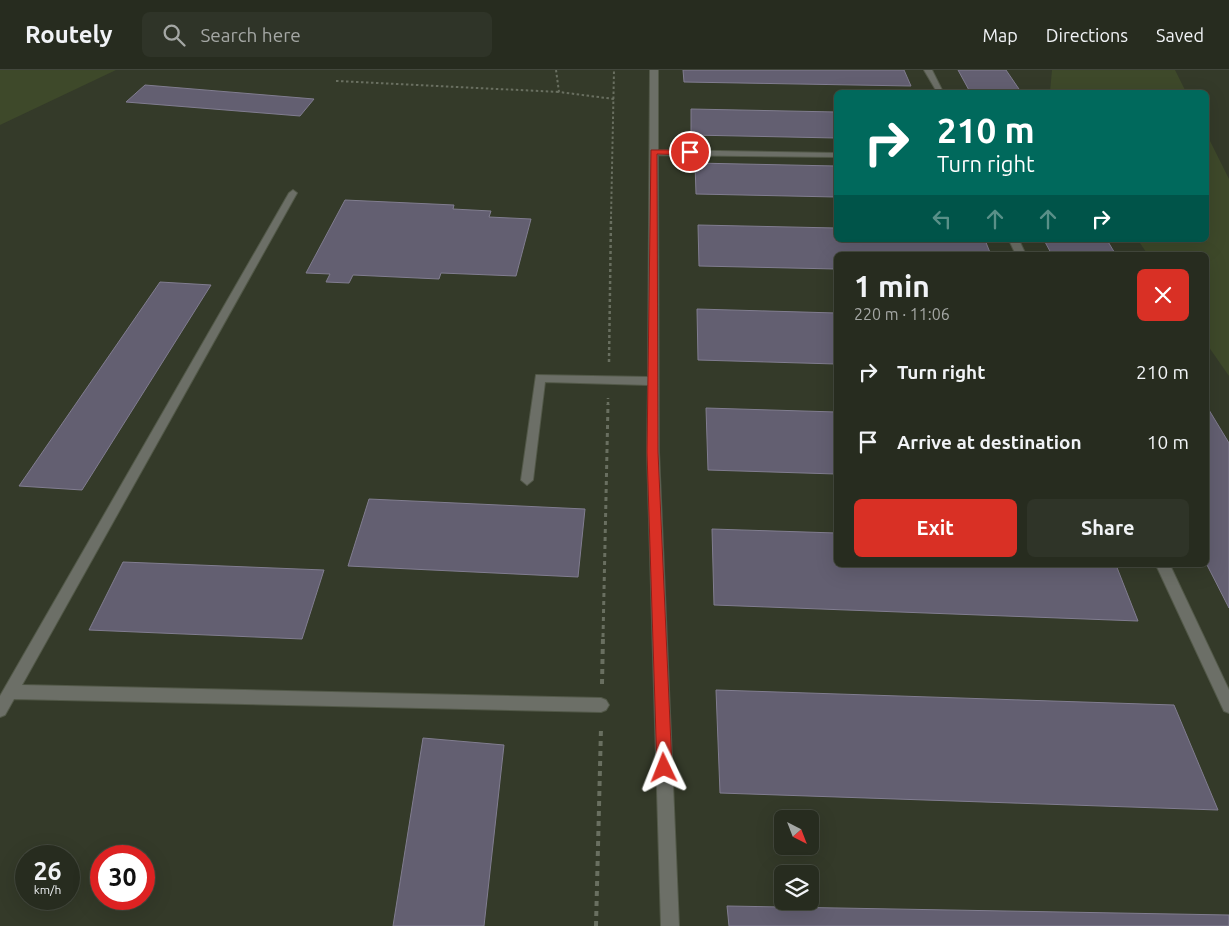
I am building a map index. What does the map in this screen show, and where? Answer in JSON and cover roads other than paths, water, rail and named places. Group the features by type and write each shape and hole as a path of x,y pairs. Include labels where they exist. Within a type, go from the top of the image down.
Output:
{"street":[{"path":"654,70 653,452 670,926"},
{"path":"928,70 939,90"},
{"path":"653,152 834,155"},
{"path":"0,710 293,193"},
{"path":"527,480 540,378 608,381 653,380"},
{"path":"1164,567 1229,706"},
{"path":"11,692 601,705"}]}
